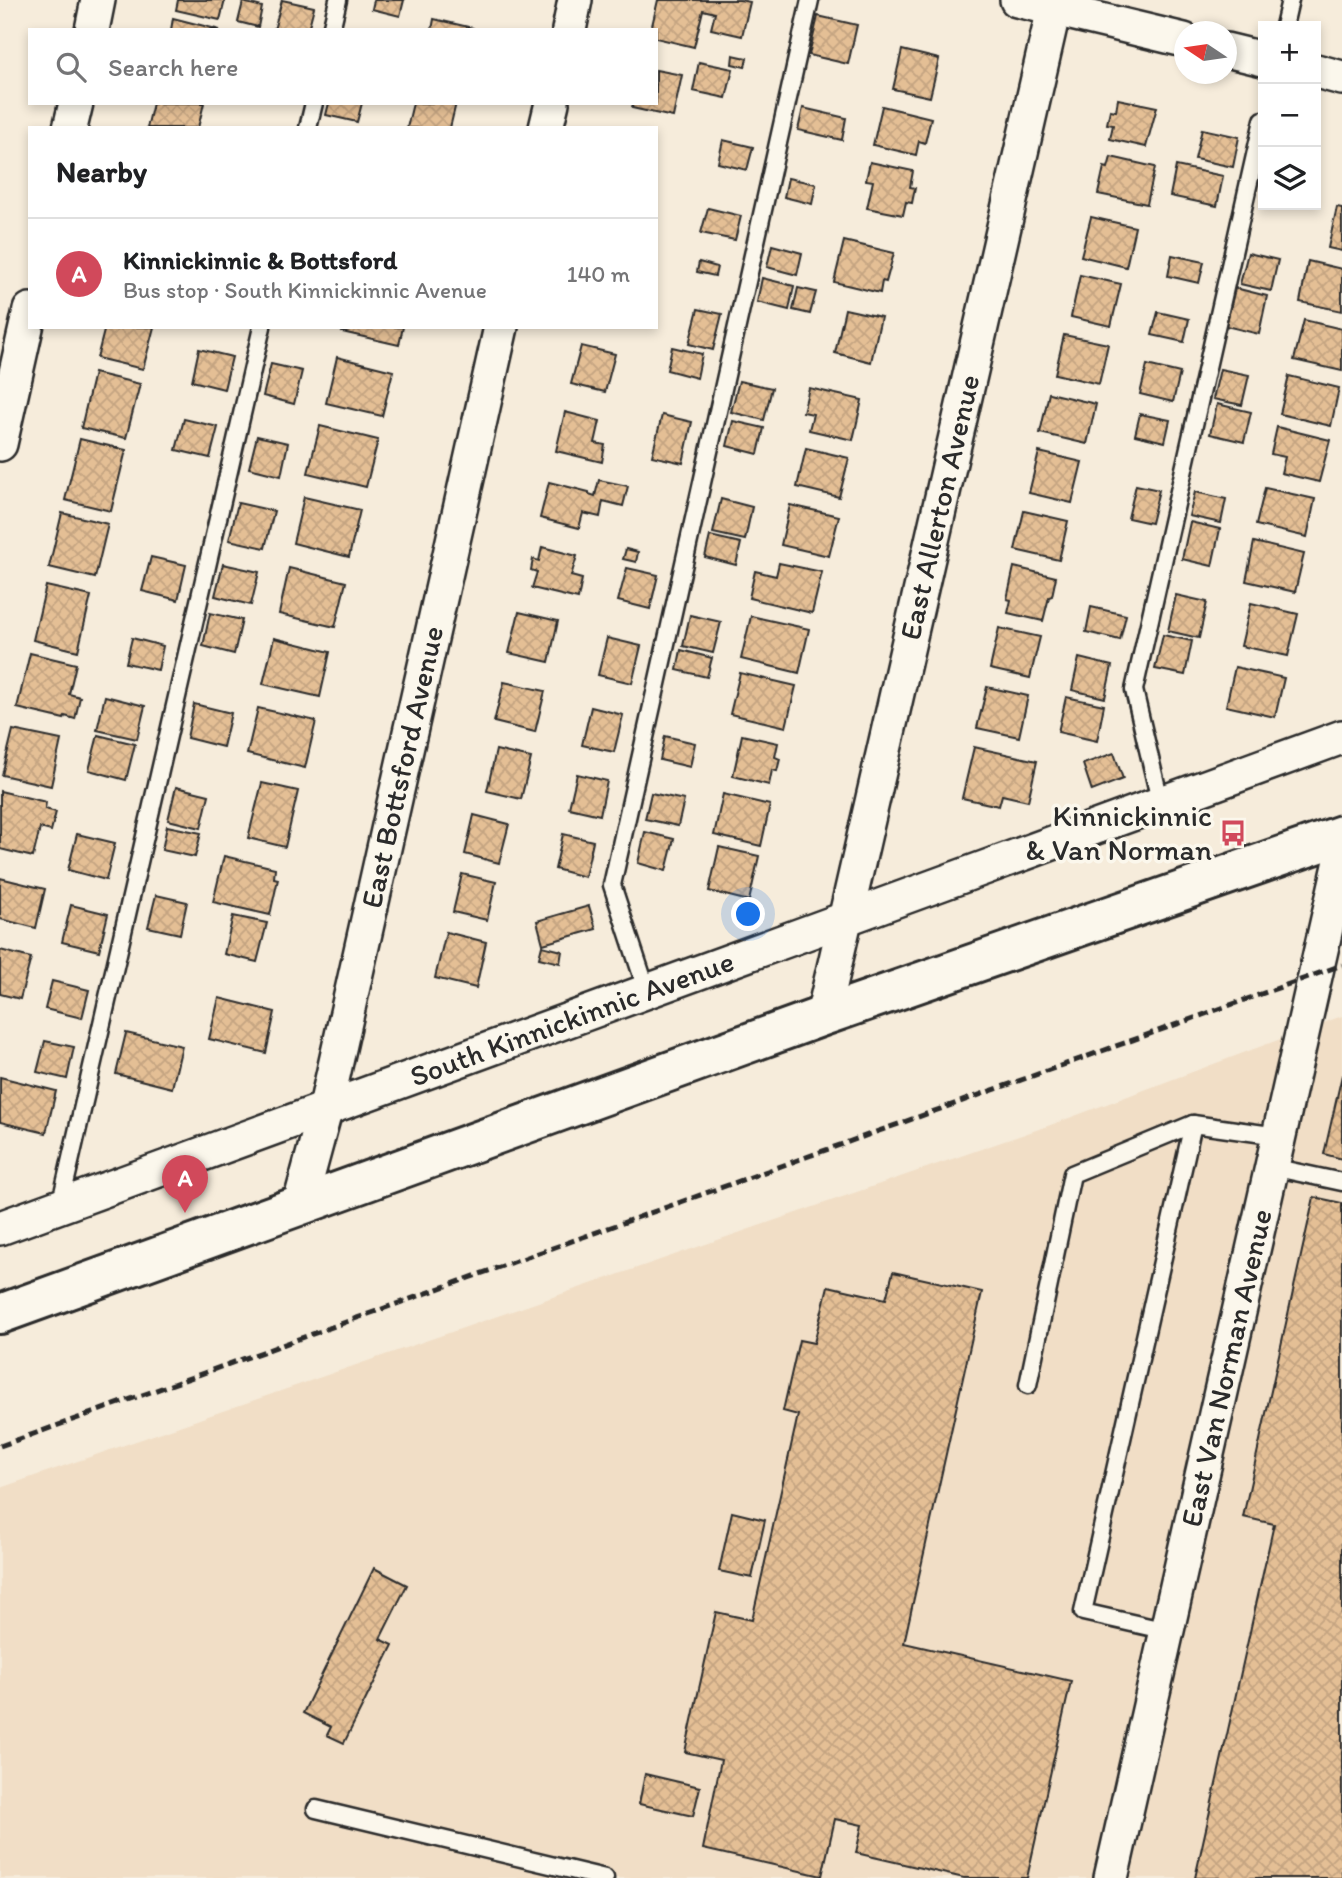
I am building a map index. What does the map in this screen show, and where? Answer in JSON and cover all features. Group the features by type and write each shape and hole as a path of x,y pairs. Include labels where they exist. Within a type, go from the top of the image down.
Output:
{"street":[{"path":"92,28 99,0"},
{"path":"569,28 575,0"},
{"path":"1017,0 1055,4 1174,37"},
{"name":"East Allerton Avenue","path":"823,1016 1055,4"},
{"path":"1237,52 1258,58"},
{"path":"1321,72 1342,78"},
{"path":"70,126 76,105"},
{"path":"546,126 552,105"},
{"path":"0,444 28,319"},
{"name":"East Bottsford Avenue","path":"299,1207 324,1111 501,329"},
{"name":"South Kinnickinnic Avenue","path":"0,1228 1342,737"},
{"path":"0,1314 823,1016 1342,835"},
{"name":"East Van Norman Avenue","path":"1111,1878 1342,856"}],"lane":[{"path":"331,28 338,0"},
{"path":"647,992 612,885 810,0"},
{"path":"1285,21 1290,0"},
{"path":"308,126 314,105"},
{"path":"1161,805 1134,690 1258,142"},
{"path":"60,1206 262,329"},
{"path":"1167,1631 1083,1612 1193,1124"},
{"path":"1028,1385 1072,1174 1193,1124 1275,1152 1342,1182"},
{"path":"316,1809 605,1878"}],"shaded area":[{"path":"1342,1016 1342,1878 0,1878 0,1488 1045,1127"}],"building":[{"path":"178,0 225,0 220,20 176,10"},
{"path":"282,0 314,7 309,28 275,28"},
{"path":"374,0 404,0 400,16 372,9"},
{"path":"658,0 750,2 742,36 711,29 715,13 703,10 694,47 658,38 658,28 651,28"},
{"path":"243,2 262,7 258,27 238,22"},
{"path":"818,16 857,25 848,64 809,55"},
{"path":"173,18 212,28 171,28"},
{"path":"434,19 473,28 432,28"},
{"path":"902,50 939,59 930,97 893,89"},
{"path":"733,55 747,58 745,67 732,64"},
{"path":"699,62 733,69 726,98 693,91"},
{"path":"658,70 682,75 673,117 632,108 633,105 658,105"},
{"path":"1118,99 1157,107 1146,147 1110,139 1113,125 1107,124 1110,110 1116,111"},
{"path":"153,105 204,105 198,126 147,126"},
{"path":"328,105 361,105 357,122 326,115"},
{"path":"413,105 456,105 450,126 407,126"},
{"path":"882,106 931,118 925,143 919,141 916,155 873,145"},
{"path":"803,108 846,118 842,140 798,130"},
{"path":"1202,129 1239,137 1233,167 1195,159"},
{"path":"723,140 753,147 747,170 718,163"},
{"path":"1111,157 1155,167 1147,204 1098,194 1104,167 1108,168"},
{"path":"870,162 913,171 910,187 915,188 912,203 906,202 903,215 867,208 873,181 866,180"},
{"path":"1176,166 1223,176 1217,206 1170,196"},
{"path":"788,178 816,184 812,204 784,197"},
{"path":"1337,207 1342,208 1342,251 1328,248"},
{"path":"708,208 741,216 735,240 701,233"},
{"path":"1091,217 1135,227 1126,267 1081,256"},
{"path":"844,241 894,253 880,293 834,282"},
{"path":"772,245 802,253 797,275 767,267"},
{"path":"1248,253 1278,260 1271,291 1240,284"},
{"path":"1172,255 1204,262 1199,283 1168,276"},
{"path":"1308,261 1342,269 1342,311 1300,302"},
{"path":"699,262 717,267 715,276 697,272"},
{"path":"1080,275 1121,284 1111,326 1071,317"},
{"path":"762,278 794,286 789,310 757,302"},
{"path":"798,288 816,292 810,314 793,310"},
{"path":"1235,288 1267,296 1259,334 1226,326"},
{"path":"698,309 722,314 713,350 689,344"},
{"path":"845,309 881,317 871,362 835,353"},
{"path":"1158,312 1189,319 1184,342 1152,335"},
{"path":"1304,320 1342,329 1342,371 1294,360"},
{"path":"104,329 153,329 143,369 97,358"},
{"path":"343,329 403,329 399,345 342,332"},
{"path":"1064,335 1108,344 1099,384 1055,374"},
{"path":"581,346 615,354 605,392 571,384"},
{"path":"672,347 702,354 697,378 667,370"},
{"path":"199,349 232,357 224,389 192,381"},
{"path":"337,357 393,371 382,416 326,403"},
{"path":"271,364 302,371 294,404 263,396"},
{"path":"1147,365 1180,373 1173,402 1140,394"},
{"path":"1220,369 1249,375 1242,405 1213,399"},
{"path":"94,373 140,384 126,438 81,428"},
{"path":"1289,376 1339,388 1331,426 1280,414"},
{"path":"739,381 772,388 764,420 731,412"},
{"path":"809,388 862,400 853,440 809,430 813,414 803,412"},
{"path":"1049,393 1096,404 1087,444 1040,433"},
{"path":"1217,404 1251,412 1244,442 1210,434"},
{"path":"565,412 600,421 595,443 605,445 602,462 556,451"},
{"path":"1140,414 1170,420 1165,442 1135,435"},
{"path":"662,415 692,422 683,463 652,456"},
{"path":"184,419 218,427 210,458 176,450"},
{"path":"733,421 764,428 758,454 727,446"},
{"path":"320,426 378,440 366,487 308,473"},
{"path":"1277,427 1330,440 1319,482 1281,473 1285,457 1271,454"},
{"path":"257,436 288,443 281,476 249,468"},
{"path":"80,439 126,450 111,511 65,500"},
{"path":"806,448 849,458 839,497 797,487"},
{"path":"1039,452 1082,462 1072,503 1029,493"},
{"path":"599,480 628,486 623,506 603,501 600,517 583,513 579,528 540,518 549,482 595,496"},
{"path":"1136,485 1159,490 1151,523 1128,518"},
{"path":"1265,488 1315,499 1307,537 1256,525"},
{"path":"1195,492 1226,499 1221,523 1189,516"},
{"path":"304,497 360,510 349,557 293,543"},
{"path":"721,499 752,507 745,540 713,533"},
{"path":"238,503 274,511 265,548 229,540"},
{"path":"790,505 839,516 829,556 781,545"},
{"path":"1024,511 1068,521 1059,560 1015,550"},
{"path":"62,513 108,524 95,578 49,567"},
{"path":"1190,522 1220,529 1212,566 1182,559"},
{"path":"710,536 741,543 736,565 705,557"},
{"path":"1254,542 1304,554 1295,592 1246,581"},
{"path":"542,547 577,556 571,576 582,579 578,599 532,588 537,572 531,570 533,559 539,561"},
{"path":"626,549 638,552 636,562 623,559"},
{"path":"151,557 186,565 178,600 142,591"},
{"path":"779,563 822,572 812,613 749,598 755,571 776,576"},
{"path":"223,564 259,572 251,605 215,596"},
{"path":"1014,567 1056,577 1043,621 1008,613 1011,600 1007,599"},
{"path":"289,568 346,582 335,627 279,614"},
{"path":"627,568 658,575 650,609 618,601"},
{"path":"46,586 91,596 78,651 33,640"},
{"path":"1176,595 1207,602 1199,638 1168,631"},
{"path":"1251,603 1298,614 1288,656 1241,646"},
{"path":"1091,607 1126,615 1120,640 1086,632"},
{"path":"519,612 558,621 549,662 509,653"},
{"path":"210,613 242,620 234,654 203,646"},
{"path":"690,615 721,622 713,653 683,646"},
{"path":"751,616 809,629 799,673 741,659"},
{"path":"999,628 1040,637 1030,678 990,669"},
{"path":"1163,635 1192,641 1185,675 1155,669"},
{"path":"132,638 163,646 158,670 126,663"},
{"path":"274,638 330,652 320,697 263,684"},
{"path":"607,638 641,646 632,683 598,675"},
{"path":"681,650 712,658 707,677 677,670"},
{"path":"30,653 76,664 69,694 80,697 75,719 17,708"},
{"path":"1079,658 1112,666 1105,698 1072,690"},
{"path":"1235,667 1284,678 1275,717 1226,706"},
{"path":"740,673 796,686 786,727 730,714"},
{"path":"504,682 545,691 535,732 494,722"},
{"path":"987,687 1028,696 1019,737 977,728"},
{"path":"105,696 145,706 137,739 97,730"},
{"path":"1066,697 1104,705 1097,741 1058,732"},
{"path":"194,704 231,713 223,747 187,738"},
{"path":"591,707 623,715 614,752 582,745"},
{"path":"258,708 316,721 305,768 247,754"},
{"path":"13,730 61,740 51,786 2,775"},
{"path":"98,735 135,744 126,780 89,770"},
{"path":"742,735 778,743 775,757 780,759 777,771 772,770 769,785 733,776"},
{"path":"665,736 695,743 690,767 660,760"},
{"path":"974,747 1037,761 1028,801 1002,795 999,806 962,798"},
{"path":"496,750 531,758 521,799 487,791"},
{"path":"1114,753 1123,779 1092,791 1083,764"},
{"path":"577,774 607,781 600,815 569,808"},
{"path":"262,783 298,791 285,847 248,838"},
{"path":"176,787 209,795 201,828 168,820"},
{"path":"0,791 46,802 45,809 56,812 51,831 40,828 33,857 0,849"},
{"path":"651,793 684,800 678,826 645,819"},
{"path":"723,794 770,805 761,846 714,835"},
{"path":"474,815 509,824 499,863 465,854"},
{"path":"167,826 201,833 195,857 162,850"},
{"path":"645,832 674,839 666,871 638,863"},
{"path":"77,834 115,843 106,880 68,870"},
{"path":"563,834 593,841 585,877 555,869"},
{"path":"719,847 759,856 749,901 709,891"},
{"path":"224,856 275,868 274,878 278,879 270,915 213,902"},
{"path":"462,874 496,882 487,920 453,912"},
{"path":"0,878 45,889 36,928 0,919"},
{"path":"156,895 187,902 180,934 148,927"},
{"path":"71,905 108,914 99,951 62,942"},
{"path":"589,906 596,929 543,944 537,921"},
{"path":"233,916 267,923 257,962 224,954"},
{"path":"446,932 486,942 476,988 435,978"},
{"path":"542,946 562,951 560,963 539,958"},
{"path":"0,950 31,958 20,999 0,994"},
{"path":"52,981 89,990 82,1018 45,1009"},
{"path":"219,998 275,1012 266,1053 209,1039"},
{"path":"126,1033 182,1046 172,1088 116,1074"},
{"path":"45,1041 74,1047 67,1079 37,1072"},
{"path":"1342,1075 1342,1159 1324,1154"},
{"path":"0,1077 56,1091 46,1133 0,1122"},
{"path":"1314,1197 1342,1203 1342,1878 1195,1878 1274,1524 1243,1517"},
{"path":"893,1272 982,1292 904,1643 1071,1681 1027,1878 964,1878 856,1853 862,1825 835,1819 822,1876 703,1849 721,1760 685,1752 716,1612 752,1620 798,1415 783,1411 799,1340 814,1343 828,1286 886,1299"},
{"path":"732,1512 765,1520 752,1578 719,1571"},
{"path":"374,1568 407,1585 380,1639 393,1645 344,1743 327,1735 331,1727 303,1713"},
{"path":"645,1774 700,1787 693,1816 639,1804"}],"railway":[{"path":"0,1446 1342,965"}],"place":[{"name":"Kinnickinnic & Van Norman","path":"1233,833"},
{"name":"Kinnickinnic & Bottsford","path":"185,1213"}]}
